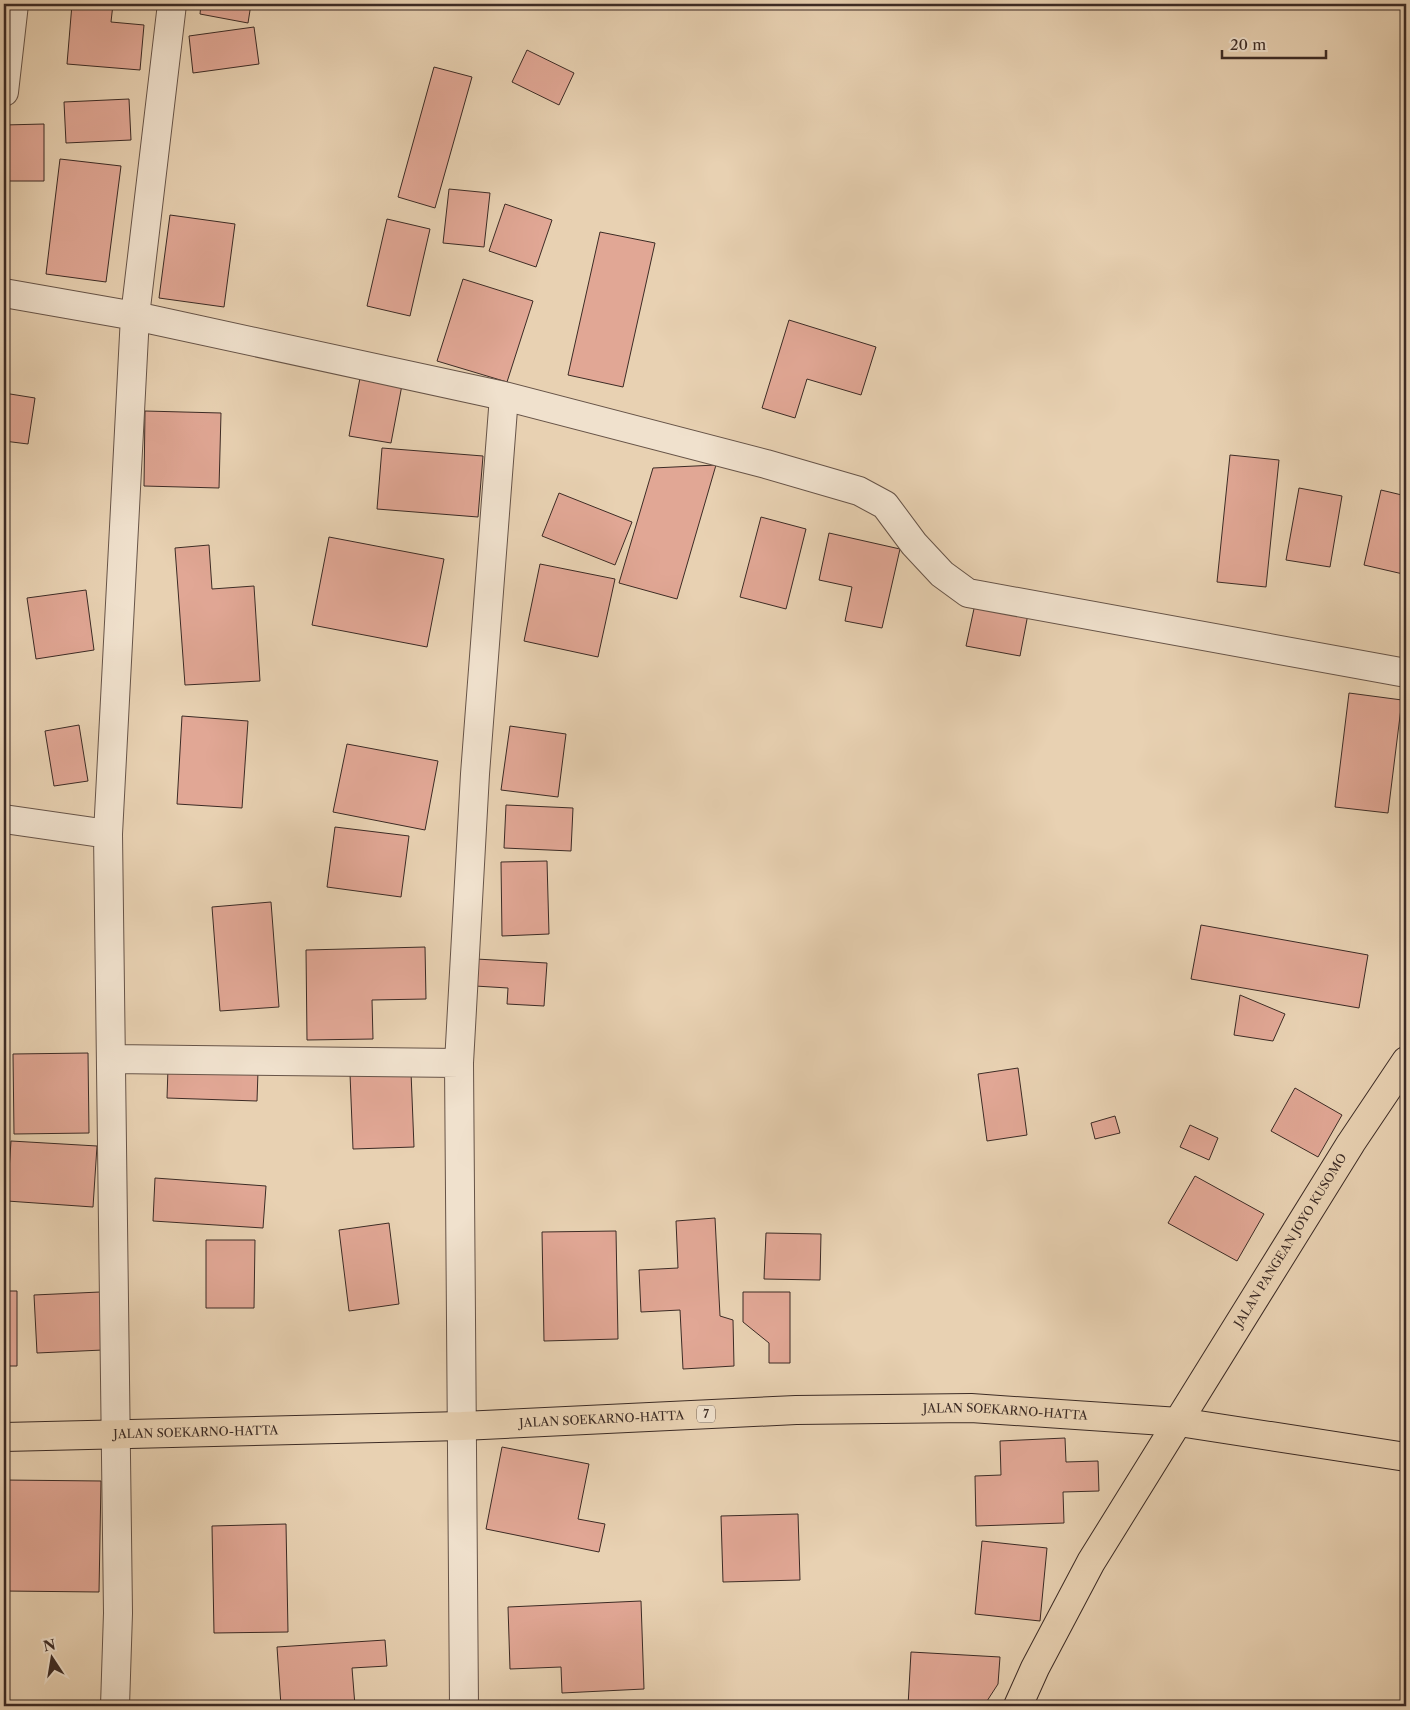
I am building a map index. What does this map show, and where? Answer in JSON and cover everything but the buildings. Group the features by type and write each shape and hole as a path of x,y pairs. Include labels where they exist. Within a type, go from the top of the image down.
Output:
{"main road":[{"name":"JALAN PANGEAN JOYO KUSOMO","path":"1018,1706 1090,1562 1179,1422 1351,1143 1406,1061"},
{"name":"JALAN SOEKARNO-HATTA","path":"4,1437 462,1426 796,1410 961,1408 1179,1422 1406,1457"}],"street":[{"path":"4,92 14,4"},
{"path":"115,1706 118,1614 108,834 135,316 172,4"},
{"path":"4,293 135,316 504,396 757,461 859,490 885,505 914,544 942,574 968,593 1406,673"},
{"path":"464,1706 459,1063 475,774 504,396"},
{"path":"4,819 108,834"},
{"path":"112,1059 459,1063"}]}
